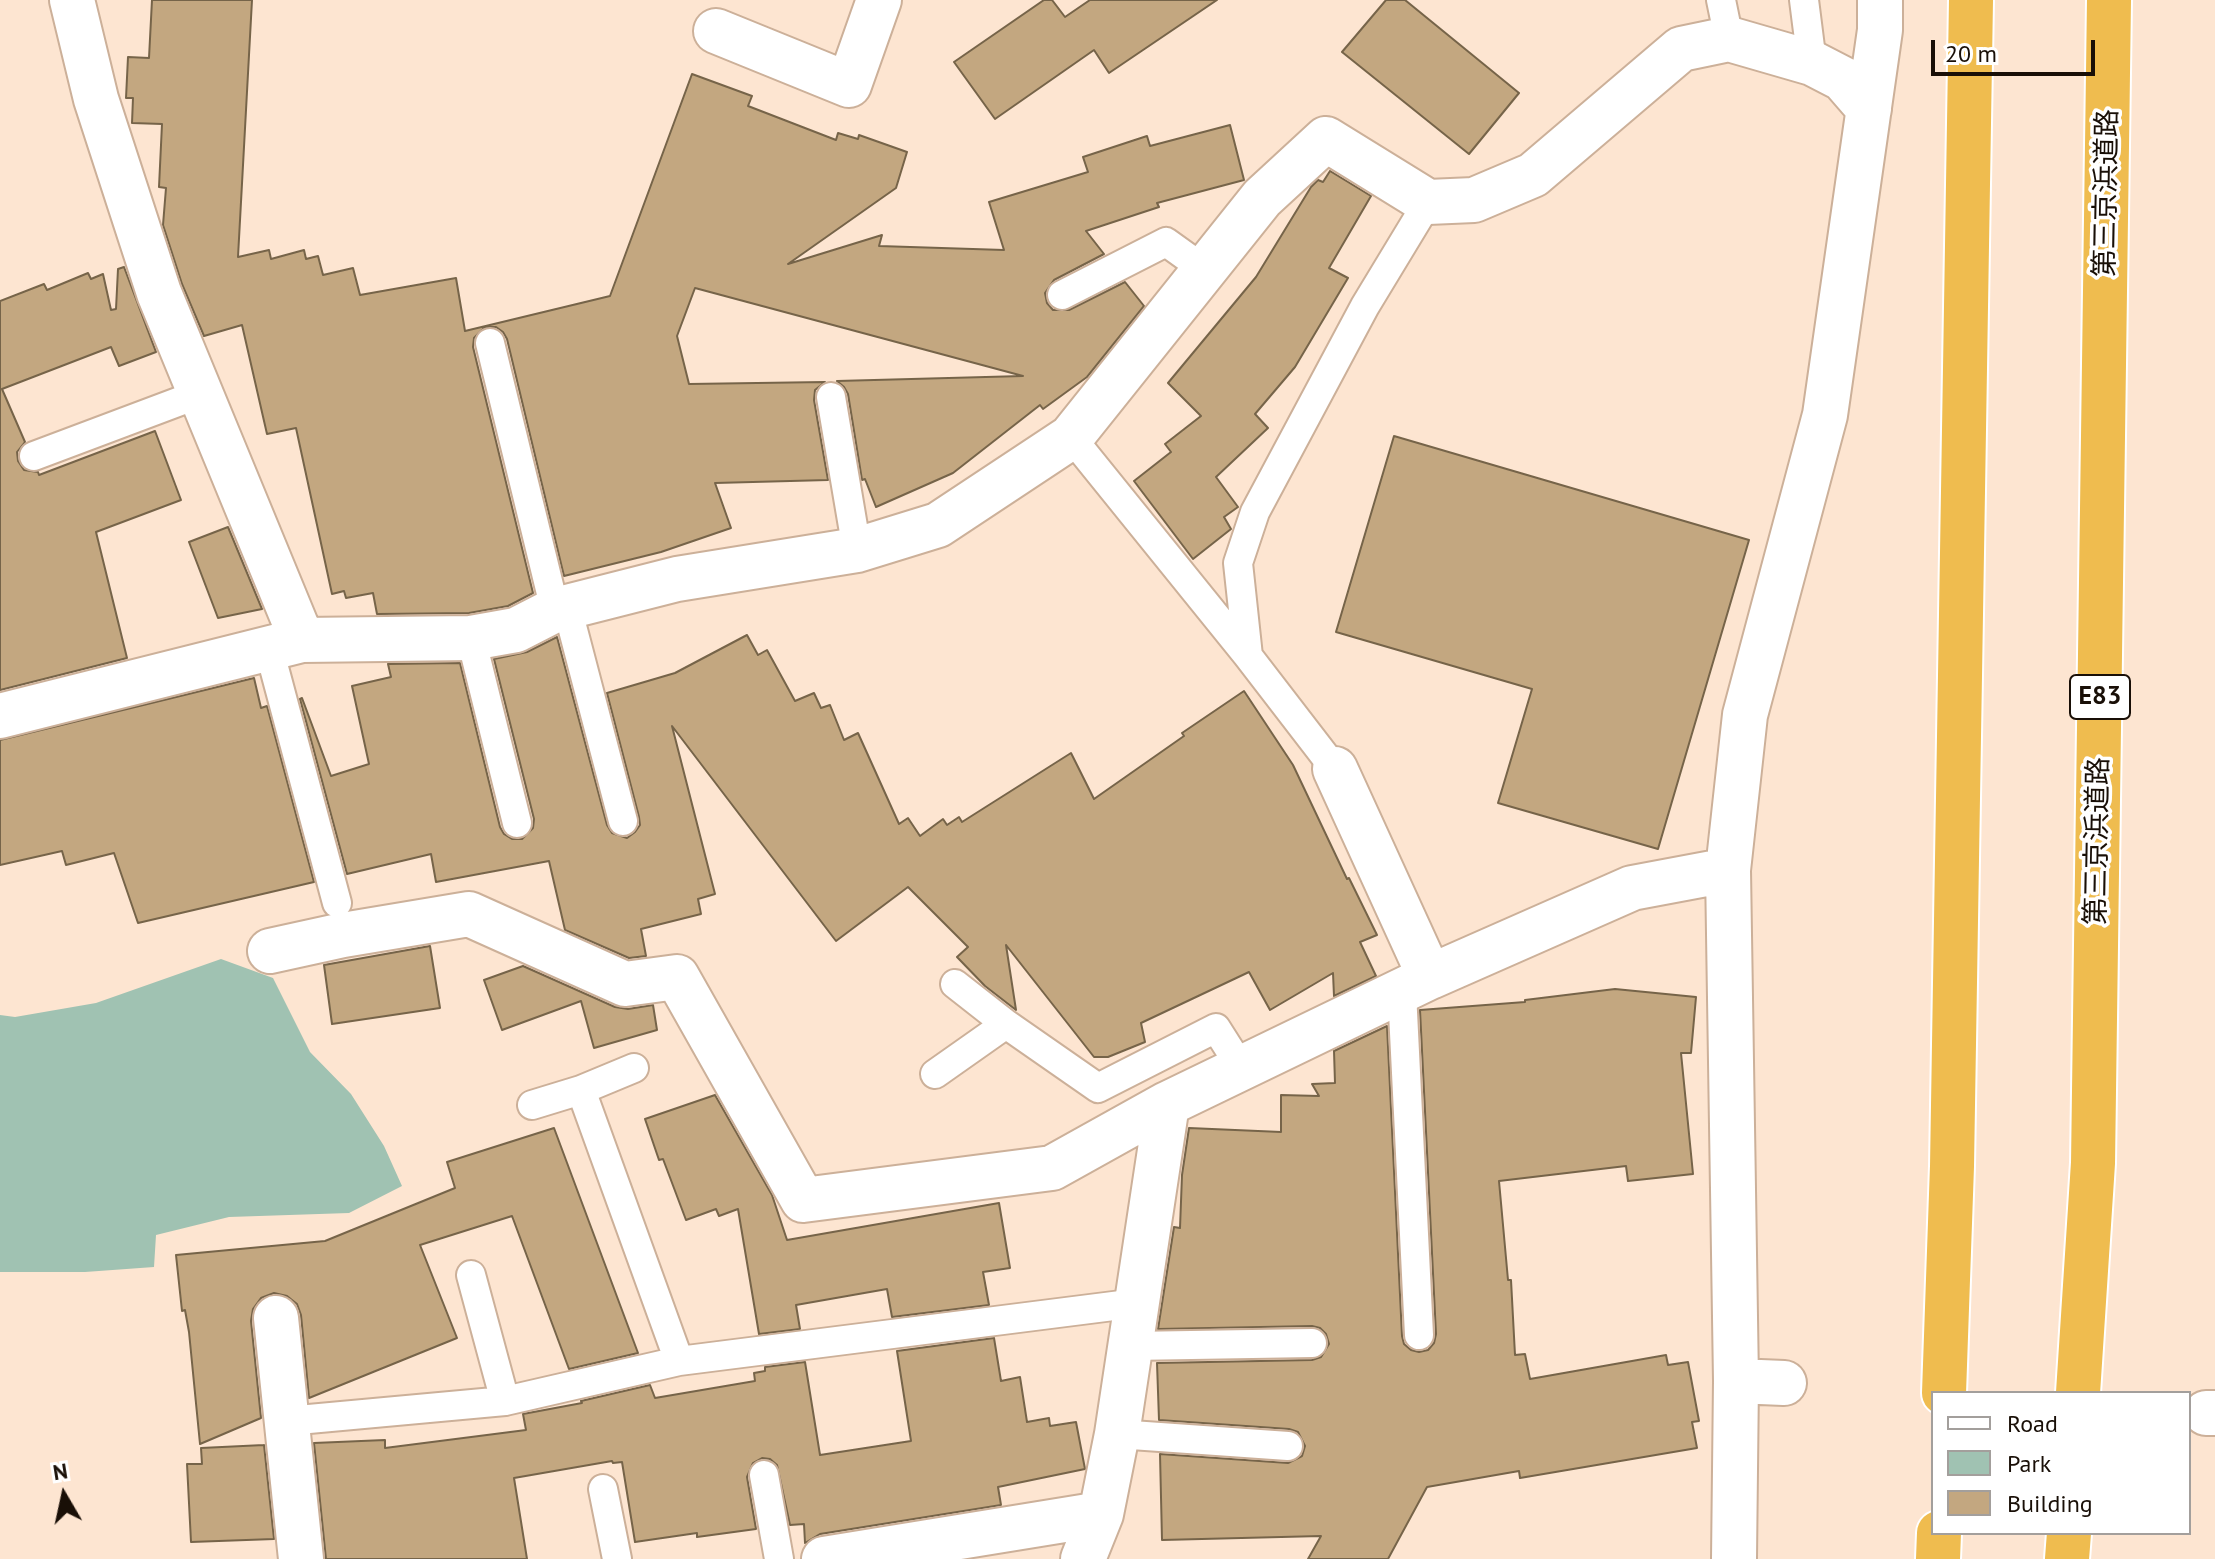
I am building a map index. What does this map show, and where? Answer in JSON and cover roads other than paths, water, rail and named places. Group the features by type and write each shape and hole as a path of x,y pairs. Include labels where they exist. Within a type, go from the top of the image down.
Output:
{"highway":[{"path":"1944,1391 1952,1166 1971,0"},
{"name":"第三京浜道路","path":"2078,1391 2093,1163 2109,0"},
{"path":"1938,1559 1939,1535"},
{"path":"2067,1559 2069,1535"}],"street":[{"path":"72,0 96,99 159,293 199,394 286,645"},
{"path":"716,31 849,85 879,0"},
{"path":"1734,1559 1736,1381 1728,870 1745,715 1825,415 1880,30 1880,0"},
{"path":"0,716 286,645 471,638 516,630 561,609 677,579 857,550 938,525 1071,437 1262,198 1326,139 1428,202 1474,200 1533,175 1681,49 1725,20 1843,79 1869,109"},
{"path":"1335,769 1416,985"},
{"path":"270,951 469,914 625,984 677,977 803,1200 1052,1168 1167,1104 1416,985 1632,888 1728,870"},
{"path":"1083,1559 1101,1514 1117,1434 1167,1104"},
{"path":"276,1318 301,1559"},
{"path":"1736,1381 1784,1383"},
{"path":"824,1559 1101,1514"}],"lane":[{"path":"1804,0 1812,63"},
{"path":"1248,656 1238,563 1255,512 1365,306 1428,202"},
{"path":"1062,295 1166,242 1205,270"},
{"path":"490,343 561,609 623,821"},
{"path":"34,456 199,394"},
{"path":"831,397 857,550"},
{"path":"1071,437 1335,769"},
{"path":"471,638 517,823"},
{"path":"286,645 337,903"},
{"path":"955,984 1098,1088 1216,1028 1242,1069"},
{"path":"1416,985 1419,1335"},
{"path":"935,1074 1006,1024"},
{"path":"532,1105 581,1090 634,1068"},
{"path":"581,1090 679,1361"},
{"path":"471,1275 505,1401"},
{"path":"287,1421 505,1401 679,1361 1137,1303"},
{"path":"1131,1346 1312,1343"},
{"path":"1117,1434 1288,1446"},
{"path":"764,1475 779,1559"},
{"path":"603,1489 617,1559"}]}
